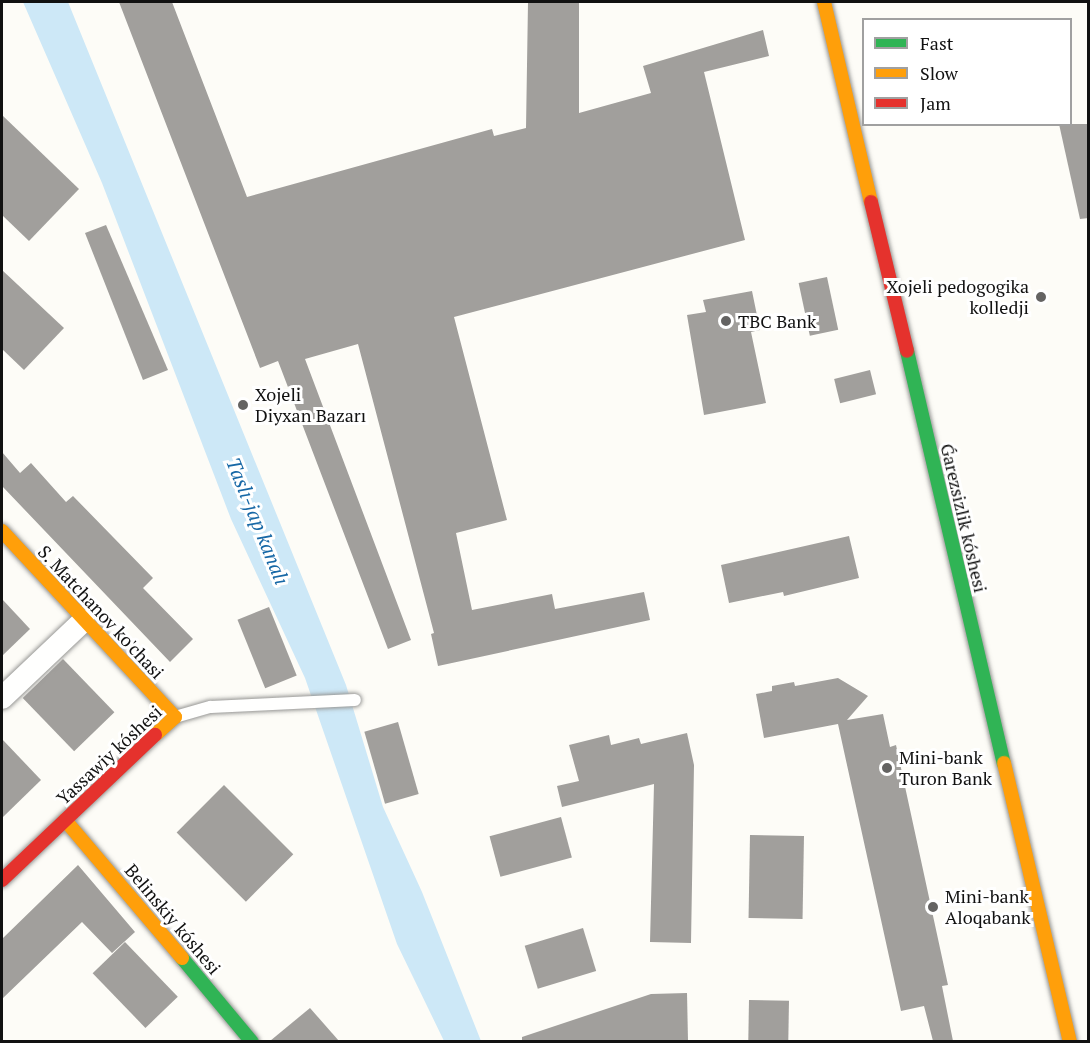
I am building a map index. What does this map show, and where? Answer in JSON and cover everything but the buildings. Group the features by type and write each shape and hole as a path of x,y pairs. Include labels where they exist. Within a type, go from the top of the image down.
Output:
{"main road":[{"name":"Ǵarezsizlik kóshesi","path":"824,2 1070,1041"},
{"name":"S. Matchanov ko'chasi","path":"2,531 83,621 175,717"},
{"name":"Yassawiy kóshesi","path":"2,880 175,717"},
{"name":"Belinskiy kóshesi","path":"65,820 252,1041"}],"street":[{"path":"2,698 83,621"}],"lane":[{"name":"Yassawiy kóshesi","path":"175,717 211,707 300,700 355,700"}],"water":[{"name":"Taslı-jap kanalı","path":"23,2 68,2 346,685 383,807 422,892 481,1041 444,1041 397,944 305,678 231,519 102,183"}],"traffic: fast":[{"path":"907,351 1004,763"},
{"path":"182,958 252,1042"}],"traffic: slow":[{"path":"824,2 871,202"},
{"path":"2,531 175,717 155,735"},
{"path":"1004,763 1070,1042"},
{"path":"65,820 182,958"}],"traffic: jam":[{"path":"871,202 907,351"},
{"path":"2,880 155,735"}],"place":[{"name":"Xojeli pedogogika kolledji","path":"1041,297"},
{"name":"TBC Bank","path":"726,321"},
{"name":"Xojeli Diyxan Bazarı","path":"243,405"},
{"name":"Mini-bank Turon Bank","path":"887,768"},
{"name":"Mini-bank Aloqabank","path":"933,907"}]}
